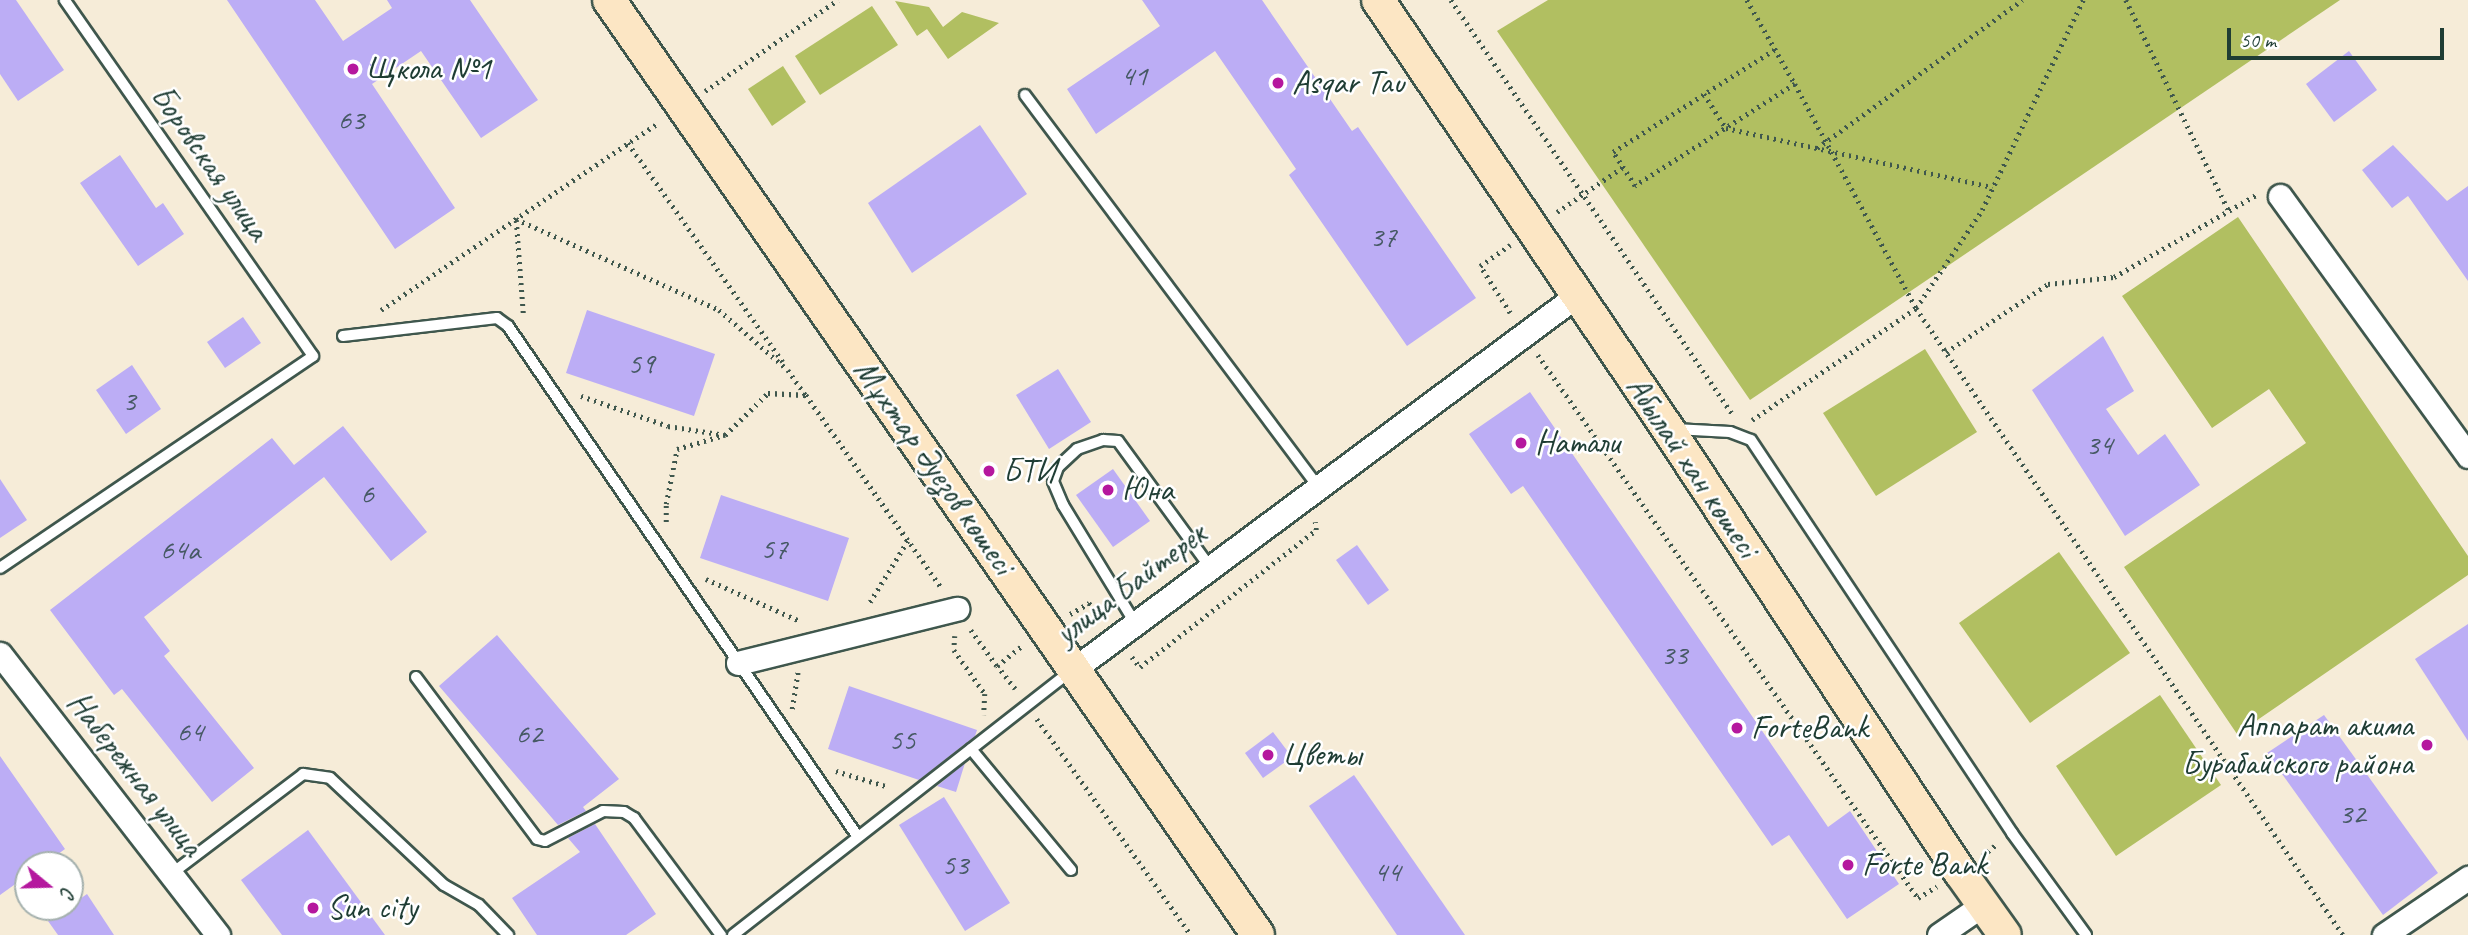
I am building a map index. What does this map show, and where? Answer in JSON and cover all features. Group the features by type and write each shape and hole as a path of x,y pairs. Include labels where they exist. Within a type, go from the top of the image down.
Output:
{"main road":[{"name":"Мұхтар Әуезов көшесі","path":"609,0 1258,935"},
{"name":"Абылай хан көшесі","path":"1378,0 1668,429 1960,872 2005,935"}],"street":[{"path":"2280,196 2468,456"},
{"name":"улица Байтерек","path":"1073,669 1576,296"},
{"path":"738,663 953,604"},
{"name":"Набережная улица","path":"0,653 218,935"},
{"path":"2384,935 2468,878"},
{"path":"1939,935 1984,904"}],"lane":[{"name":"Боровская улица","path":"0,568 313,356 65,0"},
{"path":"1025,95 1315,490"},
{"path":"343,336 497,318 508,326 858,837"},
{"path":"1668,429 1730,432 1751,440 2012,833 2086,935"},
{"path":"1135,623 1063,505 1053,481 1058,467 1077,449 1103,440 1118,441 1210,567"},
{"name":"улица Байтерек","path":"733,935 1073,669"},
{"path":"416,677 537,839 545,841 603,811 624,812 634,818 721,935"},
{"path":"971,749 1071,870"},
{"path":"171,874 303,774 330,778 444,885 480,905 508,935"}],"path":[{"path":"343,336 838,0"},
{"path":"1451,0 1734,416"},
{"path":"1746,0 1796,84 1916,308 2343,935"},
{"path":"1817,148 2022,0"},
{"path":"1742,427 1916,308 1982,210 2082,0"},
{"path":"2126,0 2228,209"},
{"path":"1774,50 1613,152 1635,186 1796,84"},
{"path":"1704,94 1726,128 1993,187"},
{"path":"628,143 908,541 1191,935"},
{"path":"1946,352 2048,284 2114,277 2228,209 2262,192 2280,196"},
{"path":"516,219 526,353"},
{"path":"516,219 719,310 788,370"},
{"path":"1480,266 1523,335 1918,898 1960,872 2012,833"},
{"path":"667,534 666,504 677,449 725,435 768,393 806,395"},
{"path":"577,395 668,426 725,435"},
{"path":"997,666 1045,628 1089,603 1140,667 1315,530 1315,490"},
{"path":"856,610 868,606 908,541"},
{"path":"699,571 707,580 807,624"},
{"path":"953,604 954,650 985,694 983,725"},
{"path":"791,719 802,647"},
{"path":"823,767 889,787"}],"green space":[{"path":"1548,0 2340,0 1750,400 1497,31"},
{"path":"895,1 929,7 943,27 962,12 999,23 948,59 927,29 917,36"},
{"path":"872,6 898,45 820,95 795,56"},
{"path":"783,66 806,102 772,126 748,89"},
{"path":"2238,217 2468,556 2468,575 2237,734 2124,567 2306,443 2269,389 2212,428 2122,296"},
{"path":"1925,349 1977,432 1876,496 1823,413"},
{"path":"2059,552 2130,653 2030,723 1959,623"},
{"path":"2160,695 2221,785 2116,856 2056,766"}],"building":[{"path":"0,0 16,0 64,70 18,101 0,74"},
{"path":"227,0 315,0 343,41 392,8 387,0 470,0 538,100 481,138 421,51 372,84 455,208 395,249"},
{"path":"1142,0 1262,0 1352,131 1358,127 1476,298 1407,346 1289,175 1296,169 1215,51 1096,134 1067,89 1160,26"},
{"path":"2349,51 2377,90 2334,122 2306,84"},
{"path":"980,125 1027,194 912,273 868,203"},
{"path":"2393,145 2447,201 2468,186 2468,281 2408,196 2392,208 2362,170"},
{"path":"120,155 156,208 163,203 184,234 138,266 80,183"},
{"path":"587,310 715,354 694,416 566,373"},
{"path":"243,317 261,343 225,368 207,342"},
{"path":"2103,336 2134,391 2106,409 2138,455 2165,434 2200,485 2125,536 2032,390"},
{"path":"132,365 161,409 126,434 96,390"},
{"path":"1058,369 1091,422 1049,449 1016,395"},
{"path":"1530,392 1828,827 1850,811 1899,884 1847,919 1789,835 1772,846 1523,486 1511,494 1469,434"},
{"path":"343,426 427,532 391,561 324,477 144,617 170,651 164,656 254,768 212,802 122,689 114,695 50,610 272,438 294,465"},
{"path":"1113,469 1150,521 1113,547 1076,495"},
{"path":"0,479 27,520 0,538"},
{"path":"721,495 849,538 828,601 700,558"},
{"path":"1357,545 1389,590 1368,605 1336,560"},
{"path":"2468,624 2468,741 2415,659"},
{"path":"497,635 619,779 583,807 586,811 558,825 439,686"},
{"path":"849,686 977,730 975,736 919,780 828,749"},
{"path":"2324,715 2438,873 2383,915 2267,753"},
{"name":"Цветы","path":"1273,732 1292,757 1263,778 1245,753"},
{"path":"0,756 65,849 14,851 14,885 0,895"},
{"path":"965,763 956,792 937,786"},
{"path":"1354,775 1465,935 1397,935 1309,806"},
{"path":"944,797 1010,903 965,931 899,825"},
{"path":"595,824 656,914 626,935 537,935 512,898 580,852 568,838"},
{"name":"Sun city","path":"308,830 385,935 282,935 241,880"},
{"path":"87,894 114,935 58,935 48,921 84,921 84,896"}],"place":[{"name":"Щкола №1","path":"353,69"},
{"name":"Asqar Tau","path":"1278,83"},
{"name":"Натали","path":"1521,443"},
{"name":"БТИ","path":"989,471"},
{"name":"Юна","path":"1108,490"},
{"name":"ForteBank","path":"1737,728"},
{"name":"Аппарат акима Бурабайского района","path":"2427,745"},
{"name":"Цветы","path":"1268,755"},
{"name":"Forte Bank","path":"1848,865"},
{"name":"Sun city","path":"313,908"}]}
